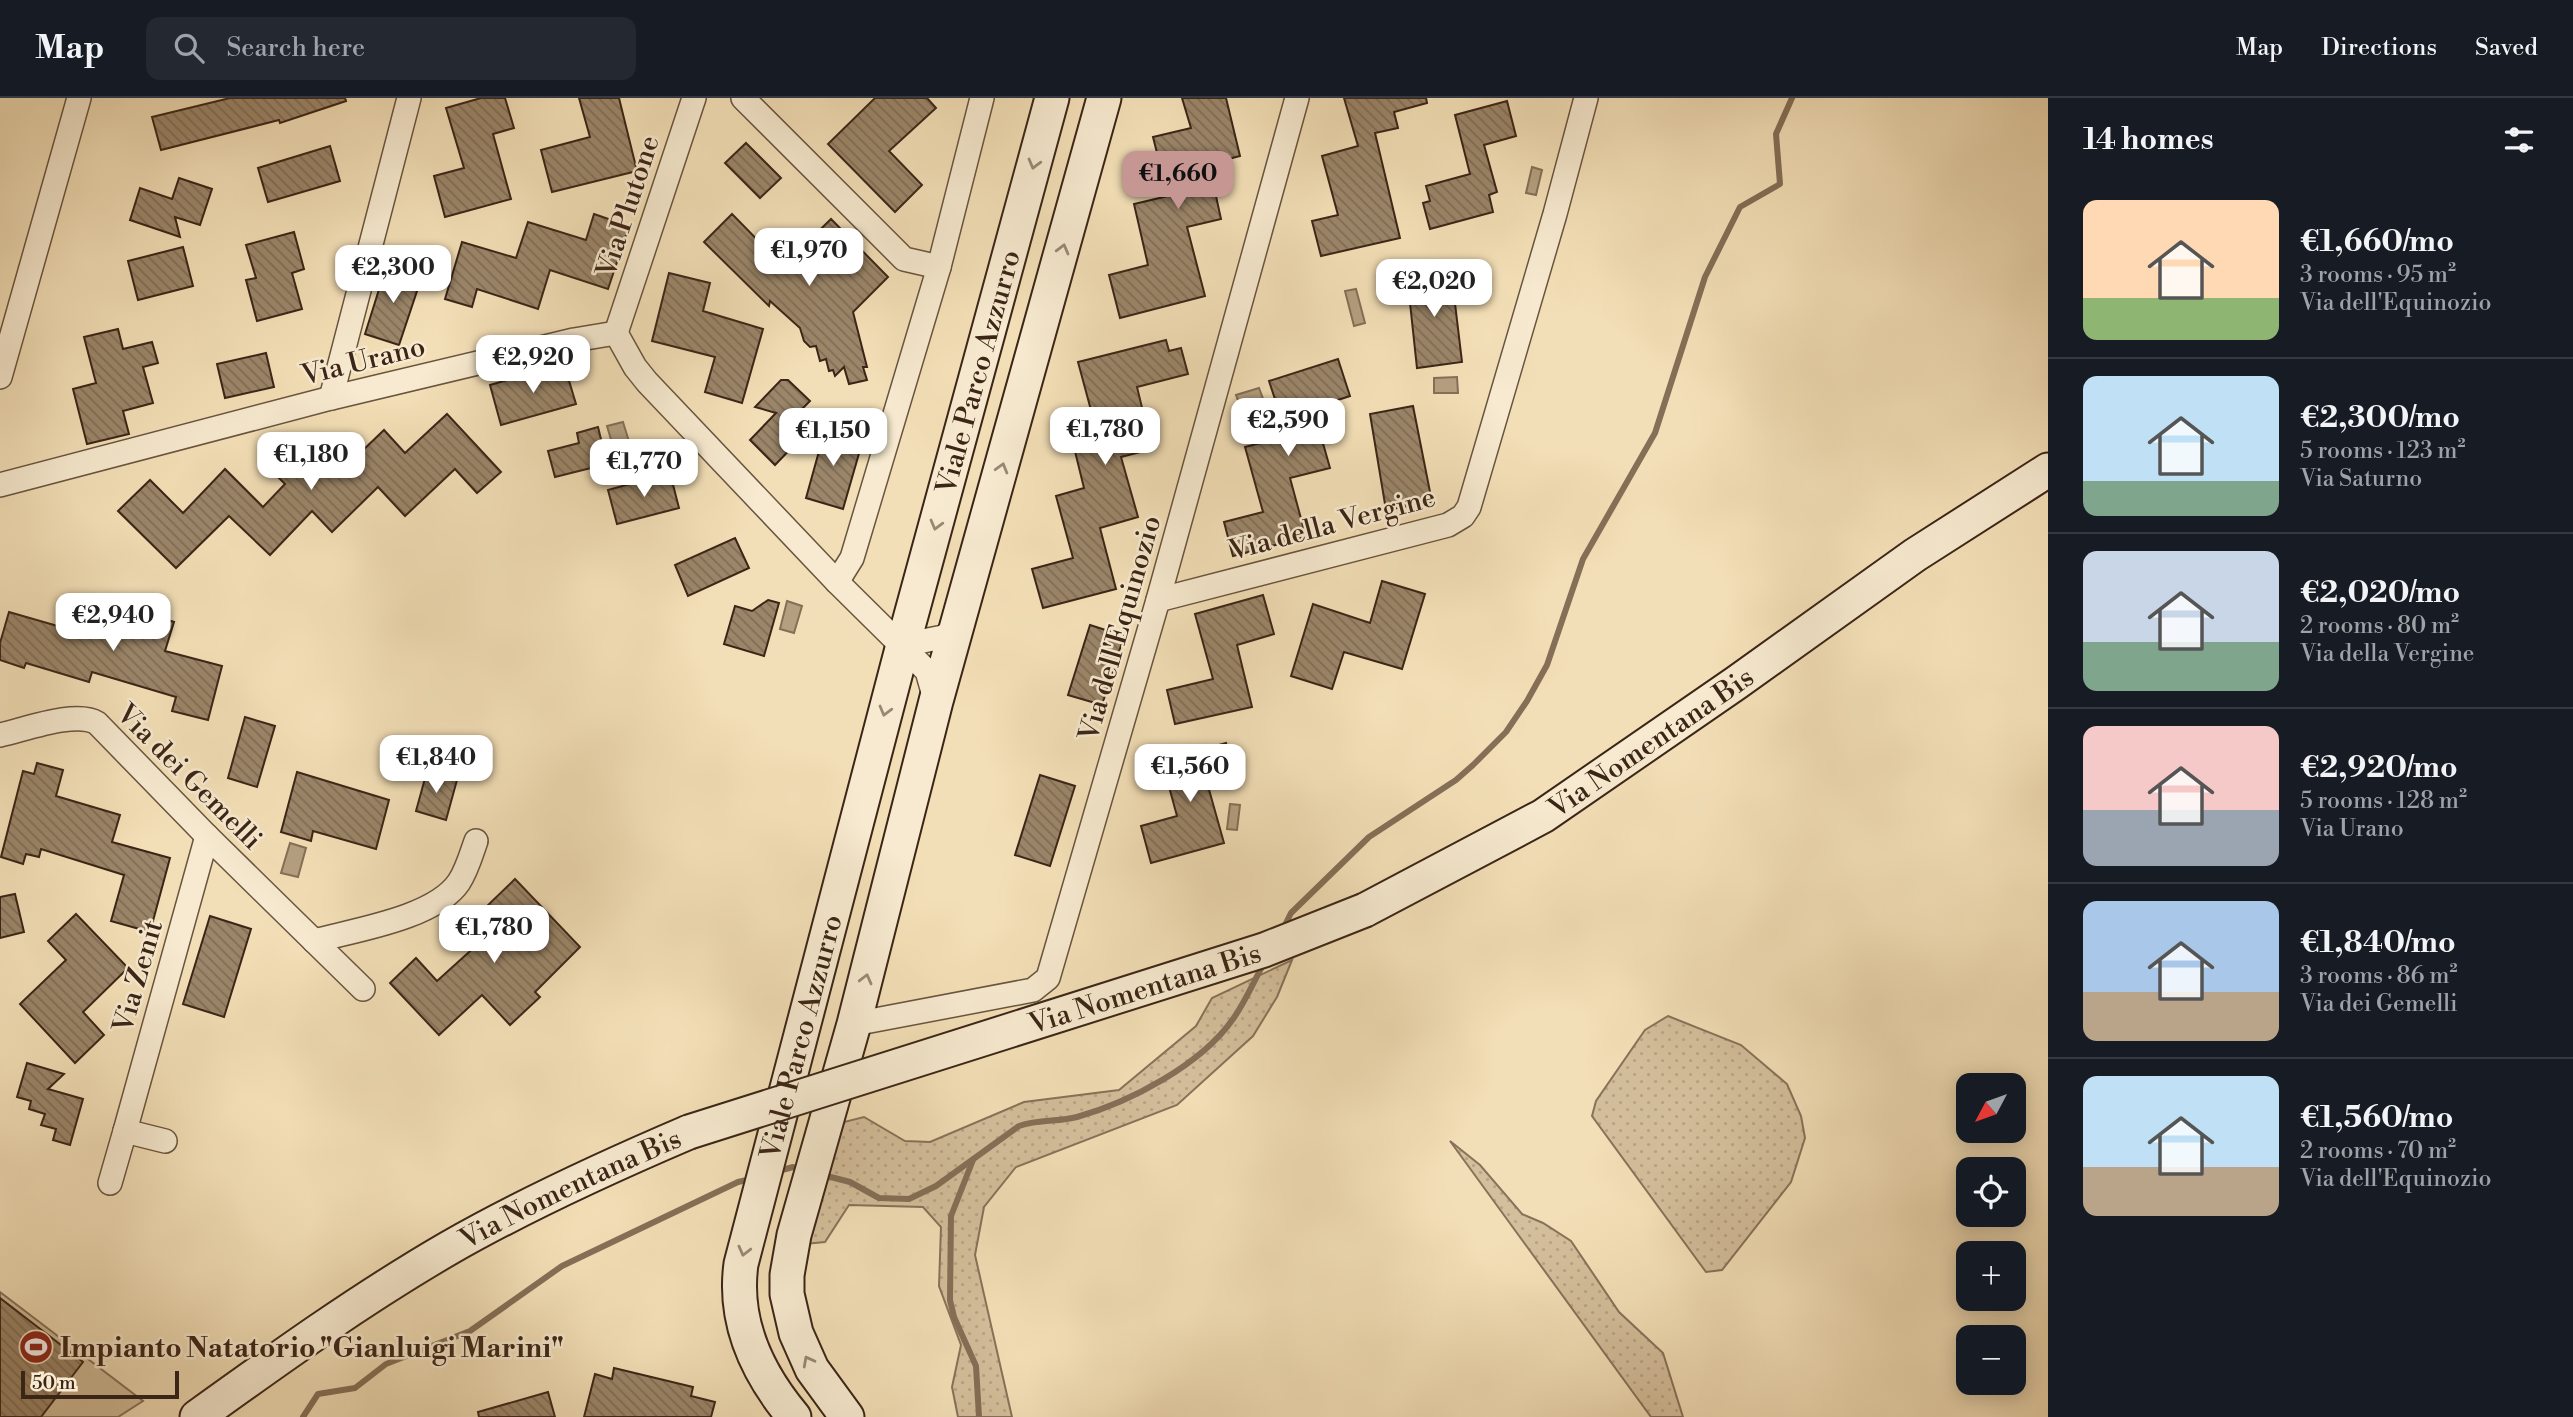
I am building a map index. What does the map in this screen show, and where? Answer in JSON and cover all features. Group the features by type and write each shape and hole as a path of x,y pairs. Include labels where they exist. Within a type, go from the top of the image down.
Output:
{"street":[{"path":"0,377 79,98"},
{"path":"331,398 409,98"},
{"name":"Via Plutone","path":"616,333 694,98"},
{"path":"743,98 904,259 939,267"},
{"path":"837,582 852,558 939,267 982,98"},
{"name":"Viale Parco Azzurro","path":"794,1417 762,1373 747,1339 738,1286 741,1264 903,645 1052,98"},
{"name":"Viale Parco Azzurro","path":"847,1417 822,1384 804,1353 787,1294 787,1275 794,1235 854,1024 936,701 1104,98"},
{"name":"Via dell'Equinozio","path":"854,1024 1029,991 1046,981 1055,959 1158,600 1297,98"},
{"name":"Via della Vergine","path":"1158,600 1448,525 1463,516 1469,507 1586,98"},
{"path":"616,333 635,367 648,382 837,582 927,671 936,701"},
{"name":"Via Urano","path":"0,485 331,398 574,340 616,333"},
{"name":"Via Nomentana Bis","path":"197,1417 335,1319 450,1248 584,1177 689,1132 1264,950 1365,909 1543,816 1915,555 2048,470"},
{"path":"903,645 943,637 957,628"},
{"name":"Via dei Gemelli","path":"0,735 70,718 92,720 111,735 207,836 363,989"},
{"name":"Via Zenit","path":"110,1182 207,836"},
{"path":"314,941 408,916 437,902 459,883 476,841"},
{"path":"125,1131 165,1141"}],"shaded area":[{"path":"1532,167 1542,170 1536,195 1526,193"},
{"path":"1356,289 1365,323 1354,326 1345,291"},
{"path":"1457,377 1458,393 1434,393 1434,378"},
{"path":"1259,388 1265,404 1242,412 1236,395"},
{"path":"623,422 631,448 615,453 607,426"},
{"path":"787,601 802,606 794,633 780,629"},
{"path":"1230,804 1240,805 1237,830 1227,829"},
{"path":"290,843 306,848 298,877 281,873"},
{"path":"1292,960 1277,997 1253,1036 1177,1105 1016,1167 984,1207 975,1255 1012,1417 958,1417 952,1387 961,1345 939,1286 941,1227 923,1207 849,1205 825,1242 805,1244 804,1206 844,1122 864,1117 905,1141 930,1142 1024,1102 1119,1090 1196,1026 1212,998"},
{"path":"1668,1016 1741,1045 1787,1084 1801,1116 1805,1138 1791,1182 1722,1270 1706,1272 1592,1116 1596,1101 1645,1030"},
{"path":"1450,1141 1480,1165 1522,1214 1543,1223 1571,1241 1619,1312 1663,1353 1683,1417 1651,1417"},
{"name":"Impianto Natatorio \"Gianluigi Marini\"","path":"0,1292 143,1401 118,1417 0,1417"}],"building":[{"path":"230,98 345,98 346,101 280,123 279,120 161,150 152,117"},
{"path":"481,98 505,98 514,128 493,134 511,199 445,217 434,176 464,168 446,108"},
{"path":"579,98 619,98 637,171 552,192 541,150 590,137"},
{"path":"875,98 927,98 936,108 889,151 922,185 895,212 828,144"},
{"path":"1182,98 1226,98 1240,156 1209,164 1221,219 1187,227 1205,296 1120,318 1109,275 1148,265 1134,204 1168,196 1153,137 1191,128"},
{"path":"1344,98 1426,98 1427,103 1394,112 1398,128 1375,133 1400,238 1321,256 1312,221 1338,215 1322,156 1358,146"},
{"path":"1507,101 1516,136 1484,145 1497,192 1489,195 1493,212 1430,229 1423,203 1430,201 1426,186 1470,174 1455,115"},
{"path":"746,143 781,178 760,198 725,163"},
{"path":"330,146 340,181 268,202 258,168"},
{"path":"179,178 212,189 200,225 175,217 180,237 130,220 140,188 172,199"},
{"path":"594,214 629,226 608,289 550,270 538,309 477,289 472,307 445,299 462,242 516,258 528,222 586,240"},
{"path":"732,214 783,266 831,219 888,277 853,312 867,367 863,367 867,380 849,384 844,367 835,376 833,370 829,371 826,359 820,361 816,346 810,347 804,341 800,328 770,301 769,306 704,242"},
{"path":"294,232 304,269 292,273 302,309 257,321 246,280 256,278 246,245"},
{"path":"183,247 193,286 138,300 128,261"},
{"path":"387,264 422,276 399,345 365,334"},
{"path":"1451,270 1462,362 1417,368 1407,275"},
{"path":"669,273 710,283 703,311 763,329 742,403 705,392 715,357 652,341"},
{"path":"118,329 123,349 152,342 158,363 143,367 153,403 123,411 129,434 87,444 73,389 96,383 84,337"},
{"path":"1166,340 1169,351 1181,348 1188,374 1137,387 1152,449 1121,457 1138,517 1100,528 1116,589 1043,608 1032,569 1073,558 1056,496 1084,488 1070,431 1095,425 1078,362"},
{"path":"266,353 274,387 225,398 217,364"},
{"path":"1338,359 1350,396 1313,408 1330,468 1290,478 1306,537 1233,556 1224,522 1263,512 1245,447 1287,436 1269,381"},
{"path":"564,364 576,404 501,425 490,385"},
{"path":"781,380 788,380 810,401 787,424 801,438 775,465 750,440 776,413 755,407"},
{"path":"1413,406 1432,502 1386,510 1370,414"},
{"path":"447,414 501,472 477,493 455,469 405,516 378,487 332,532 312,511 270,555 229,516 176,568 118,511 150,480 183,513 225,469 263,507 285,484 275,474 305,444 336,476 384,430 405,453"},
{"path":"828,419 860,450 843,509 806,498"},
{"path":"598,427 607,464 555,477 548,451 579,443 577,433"},
{"path":"670,473 679,508 617,524 608,490"},
{"path":"735,538 749,568 688,596 675,565"},
{"path":"1382,581 1425,594 1402,669 1344,652 1332,689 1291,676 1313,604 1370,623"},
{"path":"1263,595 1274,634 1237,645 1252,707 1175,724 1167,690 1213,679 1195,614"},
{"path":"78,596 174,622 165,651 222,666 208,720 172,711 176,697 92,672 89,682 26,663 24,668 0,660 0,643 9,612 68,629"},
{"path":"768,600 779,603 764,656 724,644 735,606 752,611"},
{"path":"1090,625 1124,636 1102,705 1068,695"},
{"path":"245,717 275,726 257,787 228,778"},
{"path":"1226,743 1236,778 1208,786 1224,843 1151,863 1141,826 1177,816 1162,761"},
{"path":"37,763 63,770 56,796 120,815 112,842 170,858 150,932 111,921 124,875 41,849 39,857 26,854 23,864 1,857 23,771 34,774"},
{"path":"427,771 457,780 446,820 416,811"},
{"path":"297,772 389,800 376,849 313,831 311,841 281,832"},
{"path":"1040,775 1075,786 1050,866 1015,855"},
{"path":"515,879 580,947 535,992 540,997 510,1025 482,995 439,1035 390,983 416,958 437,981 500,924 485,908"},
{"path":"15,894 24,932 0,938 0,897"},
{"path":"76,914 128,968 83,1012 104,1035 75,1063 20,1004 66,960 48,941"},
{"path":"210,916 251,929 224,1017 183,1004"},
{"path":"27,1063 64,1074 48,1089 83,1099 70,1145 53,1140 56,1129 41,1125 45,1114 29,1109 31,1101 17,1097"},
{"name":"Impianto Natatorio \"Gianluigi Marini\"","path":"0,1298 83,1362 41,1417 0,1417"},
{"path":"614,1368 693,1387 691,1396 715,1402 711,1417 584,1417 595,1374 612,1379"},
{"path":"548,1392 555,1417 479,1417 478,1412"}],"waterway":[{"path":"1283,929 1291,913 1369,837 1456,780 1473,765 1506,732 1527,701 1547,665 1583,559 1655,433 1705,277 1740,207 1780,184 1776,134 1792,98"},
{"path":"823,1175 850,1182 879,1198 909,1199 936,1186 1019,1126 1077,1117 1141,1092 1184,1066 1219,1036 1233,1019 1264,963"},
{"path":"973,1160 951,1216 950,1300 954,1317 976,1366 979,1417"},
{"path":"775,1172 793,1167 802,1170"},
{"path":"303,1417 318,1394 355,1388 386,1364 470,1331 562,1266 738,1182 751,1179"}],"place":[{"name":"Impianto Natatorio \"Gianluigi Marini\"","path":"36,1347"}]}
